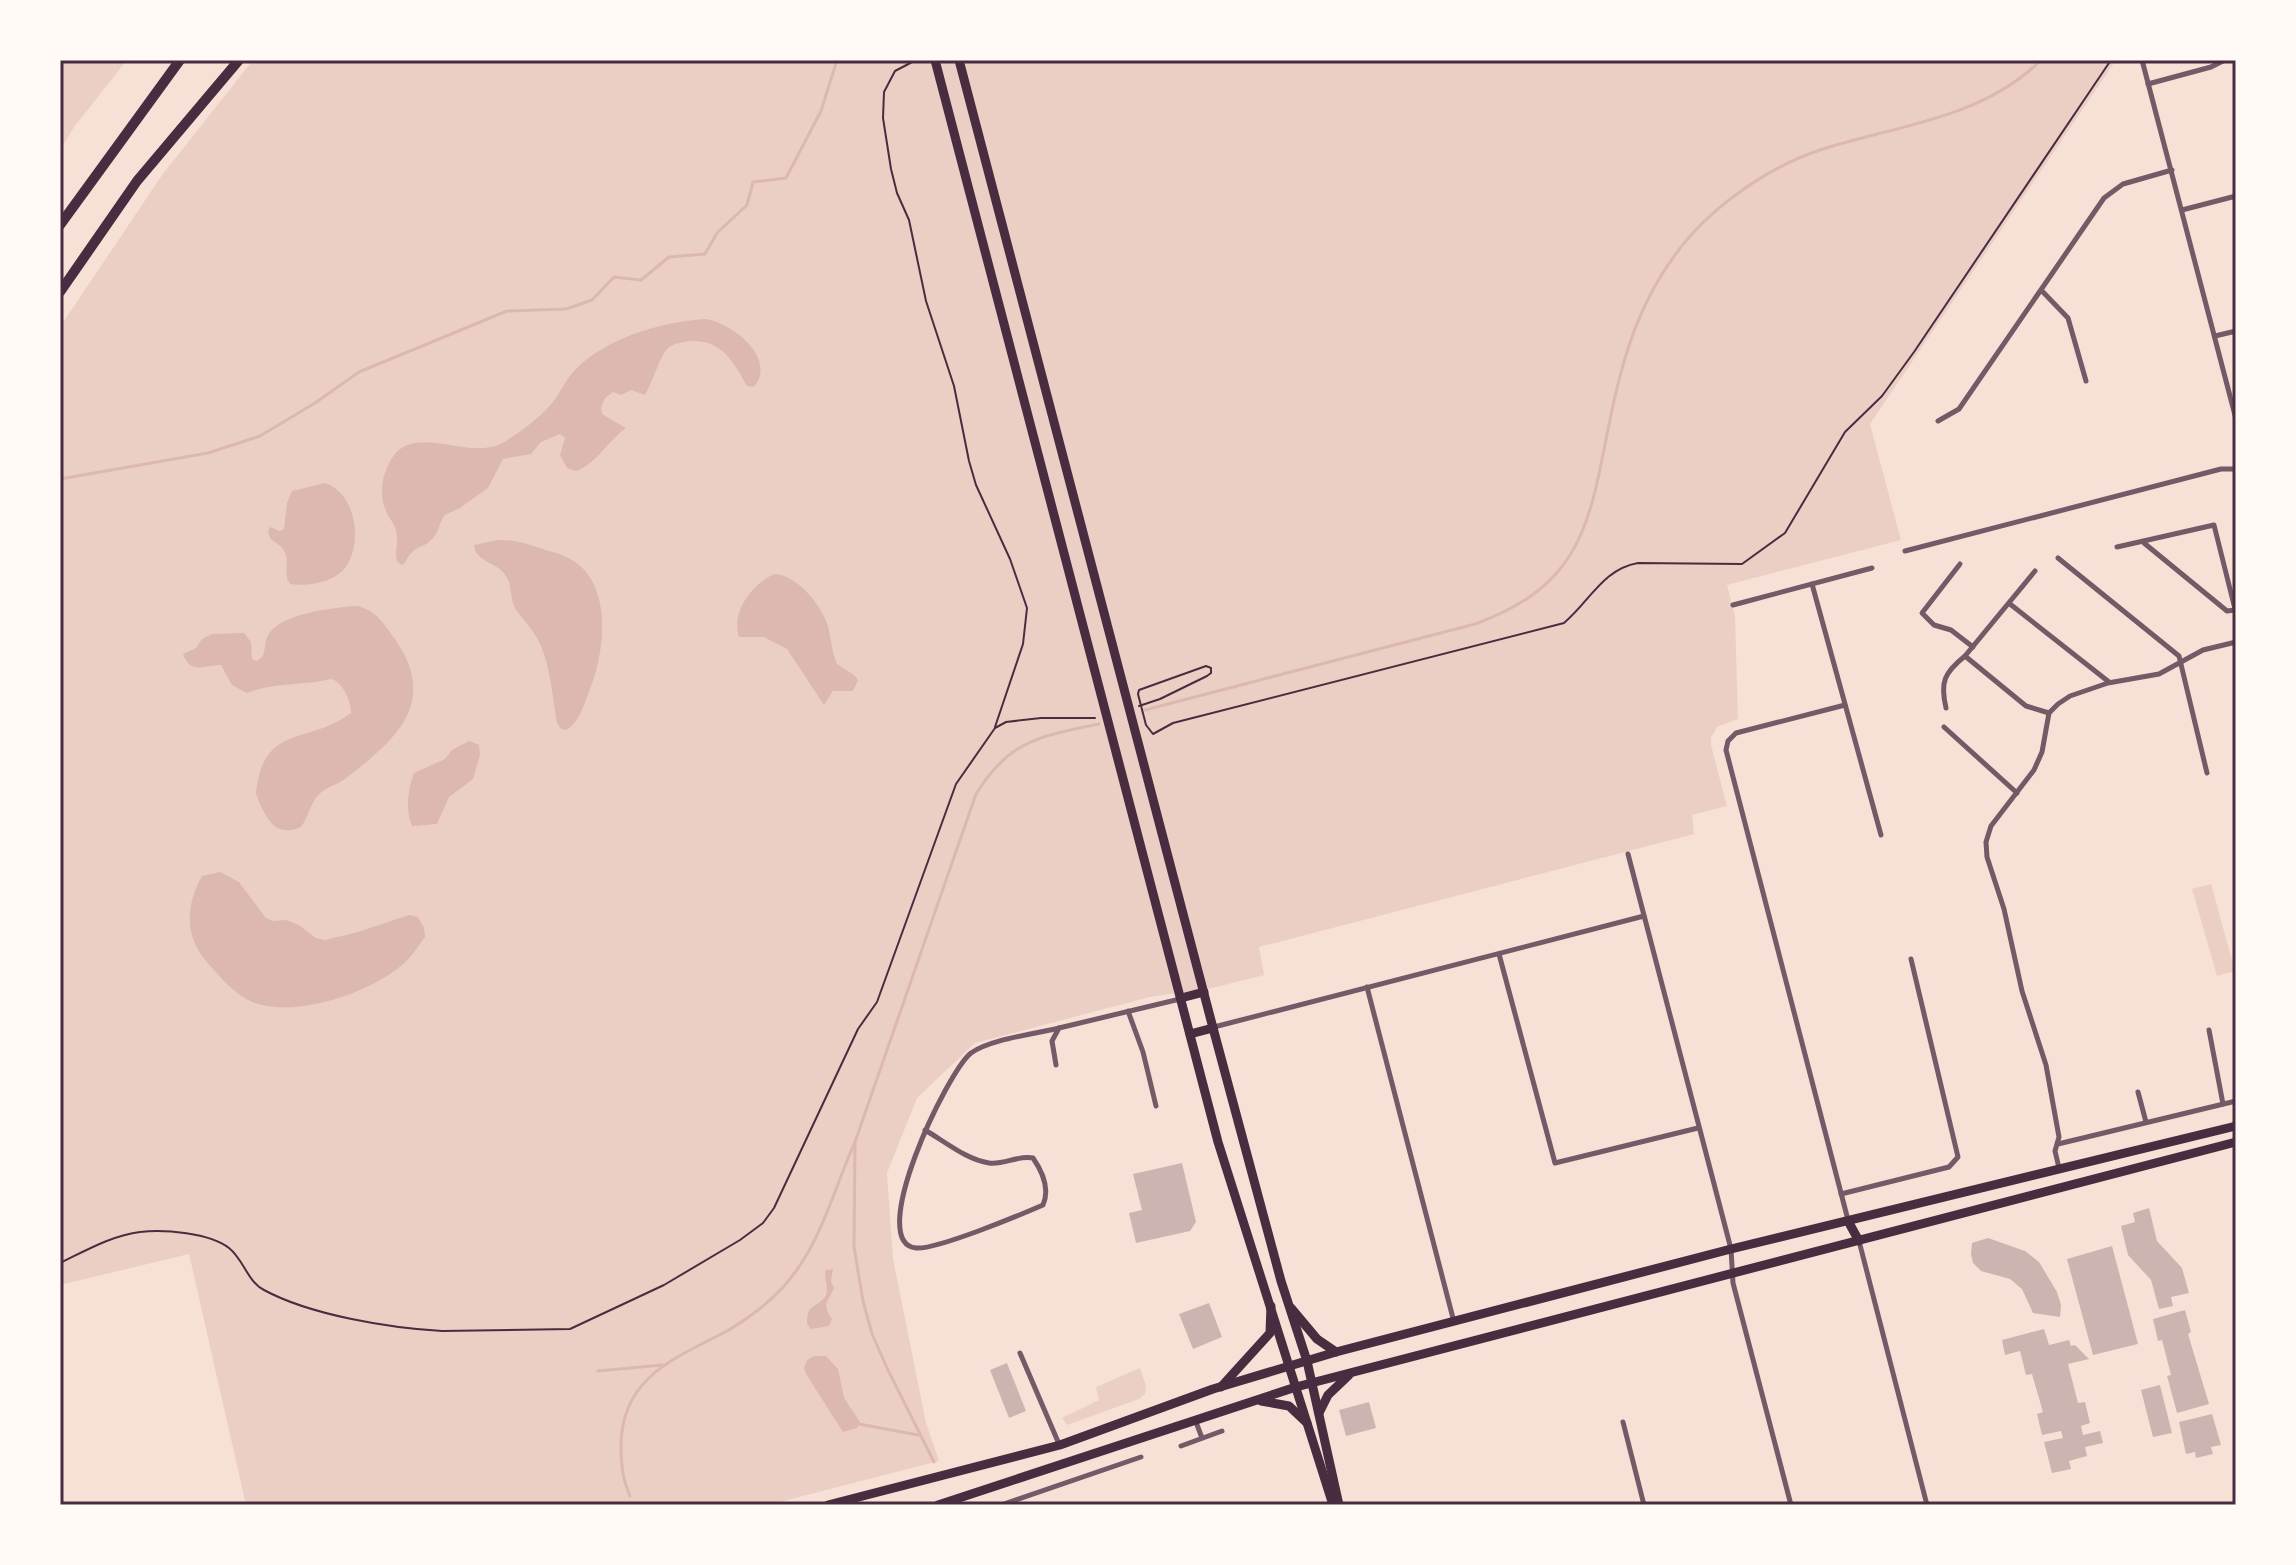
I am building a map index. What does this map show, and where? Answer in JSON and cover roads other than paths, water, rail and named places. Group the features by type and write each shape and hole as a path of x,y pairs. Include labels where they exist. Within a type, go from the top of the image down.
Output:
{"highway":[{"path":"60,225 180,60"},
{"path":"60,292 137,181 239,60"}],"main road":[{"path":"935,60 1218,1142 1336,1505"},
{"path":"959,60 1213,1028 1281,1281 1307,1361 1336,1505"},
{"path":"1181,998 1204,992"},
{"path":"1190,1034 1213,1028"},
{"path":"828,1505 1060,1445 1221,1387 1336,1352 1731,1249 2236,1126"},
{"path":"938,1505 1296,1387 2236,1142"},
{"path":"1848,1221 1859,1241"},
{"path":"1221,1387 1270,1333 1271,1306"},
{"path":"1291,1308 1317,1339 1336,1352"},
{"path":"1319,1413 1328,1395 1351,1373"},
{"path":"1257,1401 1289,1406 1307,1423"}],"street":[{"path":"2142,60 2236,419"},
{"path":"2148,84 2211,67 2225,60"},
{"path":"1938,421 1959,409 2110,192 2131,181 2172,170"},
{"path":"2182,210 2236,196"},
{"path":"2042,291 2068,318 2086,381"},
{"path":"2215,336 2236,331"},
{"path":"1905,551 2221,469 2236,469"},
{"path":"2117,547 2214,525 2236,611 2227,611 2143,542"},
{"path":"2058,558 2179,656 2207,773"},
{"path":"1960,564 1922,613 1934,625 1951,630 1973,647"},
{"path":"1733,605 1872,568"},
{"path":"1946,708 1942,689 1944,679 2035,571"},
{"path":"1812,584 1881,835"},
{"path":"2010,604 2110,683"},
{"path":"2059,1169 2046,1065 2022,991 2004,909 1987,857 1986,842 1991,826 2034,770 2042,752 2049,713 2070,696 2110,683 2159,674 2203,650 2236,642"},
{"path":"1965,656 2026,706 2049,713"},
{"path":"1845,705 1736,733 1728,741 1726,750 1848,1221"},
{"path":"1944,727 2017,793"},
{"path":"1628,854 1731,1249 1731,1273 1791,1505"},
{"path":"1213,1028 1644,916"},
{"path":"1499,954 1555,1163 1698,1128"},
{"path":"1841,1194 1949,1167 1958,1157 1911,959"},
{"path":"1367,987 1454,1323"},
{"path":"925,1130 988,1163 1024,1156 1033,1158 1044,1182 1047,1197 1043,1205 937,1244 915,1248 907,1244 899,1225 901,1200 925,1130 944,1089 971,1054 985,1046 1181,998"},
{"path":"1128,1011 1143,1052 1156,1106"},
{"path":"1056,1065 1052,1041 1059,1028"},
{"path":"2209,1030 2223,1104"},
{"path":"2138,1092 2146,1122"},
{"path":"2058,1144 2236,1101"},
{"path":"1859,1241 1927,1505"},
{"path":"1020,1353 1060,1445"},
{"path":"1196,1422 1202,1438"},
{"path":"1623,1422 1644,1505"},
{"path":"1181,1446 1222,1431"},
{"path":"1001,1505 1141,1457"},
{"path":"1025,1497 1027,1505"}],"waterway":[{"path":"60,479 208,453 260,436 359,372 507,311 566,309 592,300 614,277 641,280 669,257 705,254 717,233 747,205 753,182 786,178 821,111 837,60"},
{"path":"1145,710 1475,624 1513,607 1541,588 1563,566 1578,541 1589,513 1617,389 1635,329 1652,291 1688,238 1721,206 1779,168 1820,150 1965,108 2018,80 2041,60"},
{"path":"934,1462 872,1334 863,1301 854,1247 855,1142 976,794 1001,762 1028,743 1099,724"},
{"path":"630,1496 622,1470 621,1443 624,1420 631,1401 656,1372 742,1321 765,1305 784,1286 807,1254 825,1218 854,1144"},
{"path":"598,1371 662,1365"},
{"path":"859,1424 918,1435"}]}
